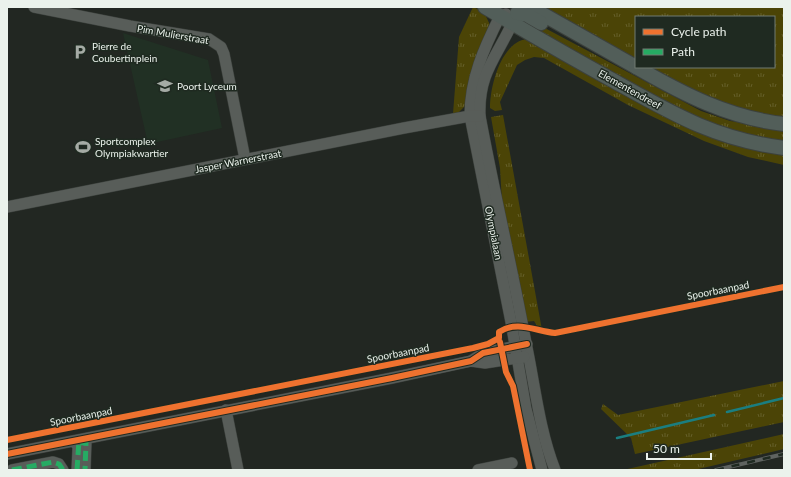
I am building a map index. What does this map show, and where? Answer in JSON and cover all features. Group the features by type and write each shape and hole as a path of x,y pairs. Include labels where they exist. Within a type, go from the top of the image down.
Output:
{"main road":[{"name":"Elementendreef","path":"484,7 500,16 515,14 527,15 576,42 621,59"},
{"name":"Elementendreef","path":"530,7 635,66"},
{"name":"Elementendreef","path":"515,14 684,120 746,142 784,148"},
{"name":"Elementendreef","path":"638,68 710,106 748,118 784,124"}],"street":[{"name":"Pim Mulierstraat","path":"34,7 209,39 215,42 224,54 245,159"},
{"name":"Olympialaan","path":"515,14 484,77 475,116 526,409 542,470"},
{"name":"Olympialaan","path":"500,16 478,64 470,106 475,116 527,344 539,415 554,470"},
{"name":"Jasper Warnerstraat","path":"7,207 245,159 475,116"},
{"path":"471,361 483,353 527,344"},
{"path":"7,458 226,410 471,361 485,363 529,356"},
{"path":"226,410 238,470"},
{"path":"77,470 79,441"},
{"path":"7,454 79,441 86,442 85,470"},
{"path":"12,470 53,462 59,464 63,470"},
{"path":"478,470 512,463"}],"shaded area":[{"path":"123,33 208,60 222,128 148,144"}],"green space":[{"path":"473,7 484,12 490,25 467,104 458,113 453,114 459,37"},
{"path":"539,7 784,7 784,120 725,107 647,68 775,68 775,16 635,16 635,61"},
{"path":"541,26 701,111 730,121 784,128 784,144 711,126 538,32"},
{"path":"527,39 649,105 784,152 784,165 748,157 704,141 628,105 544,58 534,57 517,65 500,102 502,110 495,111 490,108 492,88 499,66 510,48 518,42"},
{"path":"503,115 542,330 539,329 534,321 525,322 502,202 500,168 491,117"},
{"path":"784,381 784,422 635,454 631,438 601,409 603,404 618,415"},
{"path":"784,434 784,449 694,470 623,470"}],"waterway":[{"path":"727,412 784,398"},
{"path":"617,438 714,415"}],"railway":[{"path":"716,470 784,454"}],"marked path":[{"path":"77,470 79,440"},
{"path":"80,443 86,442 85,470"},
{"path":"12,470 53,462 59,464 63,470"}],"cycle path":[{"name":"Spoorbaanpad","path":"7,440 473,348 488,344 499,338 499,332 513,327 526,327 555,333 784,287"},
{"path":"500,342 506,372 513,386 530,470"},
{"path":"7,454 392,378 471,361 483,353 527,344"}],"place":[{"name":"Pierre de Coubertinplein","path":"80,52"},
{"name":"Poort Lyceum","path":"165,86"},
{"name":"Sportcomplex Olympiakwartier","path":"83,147"}]}
